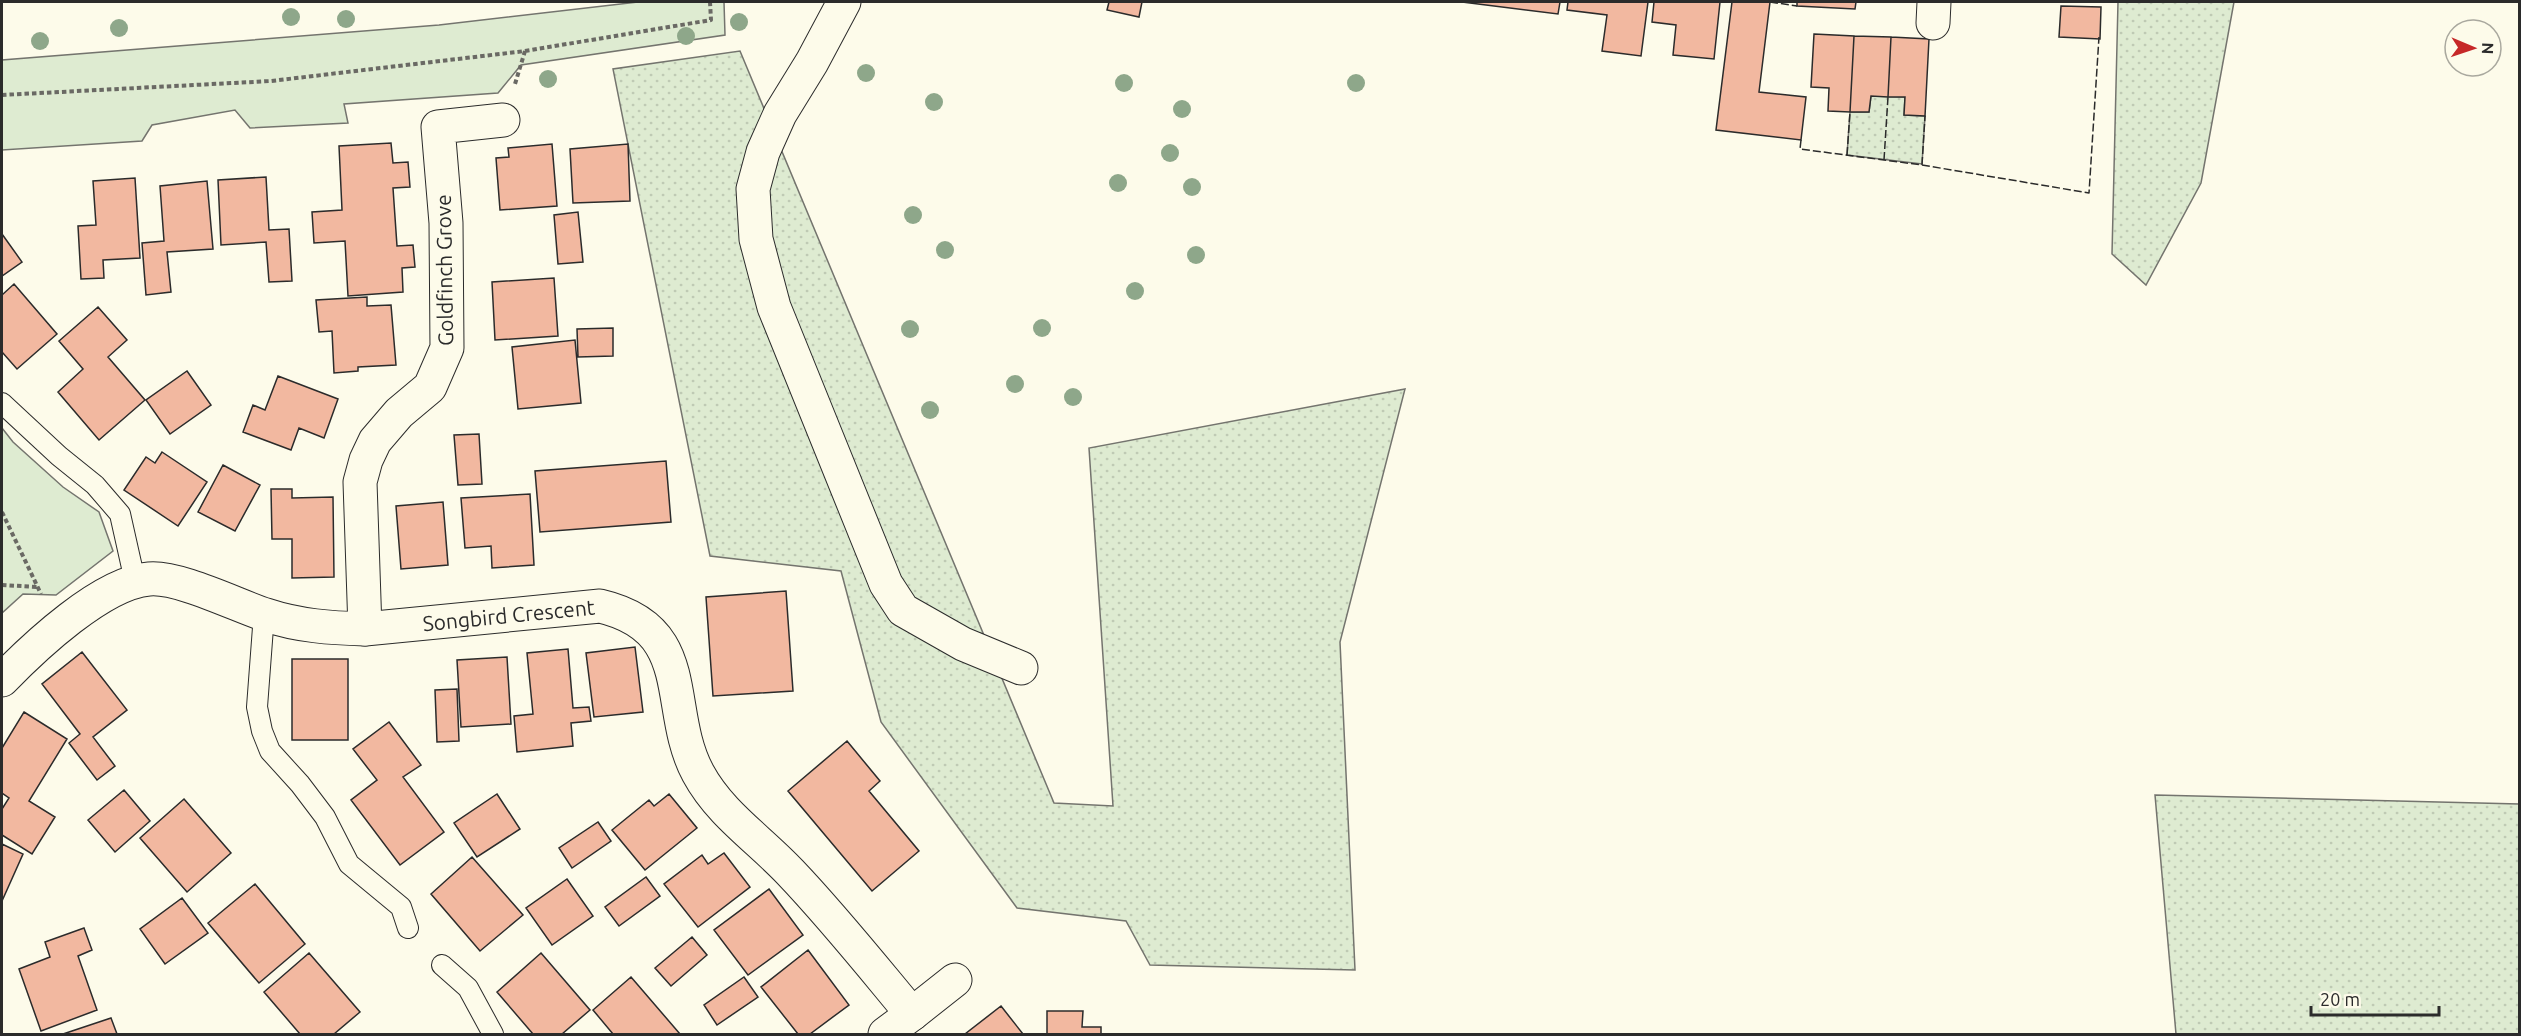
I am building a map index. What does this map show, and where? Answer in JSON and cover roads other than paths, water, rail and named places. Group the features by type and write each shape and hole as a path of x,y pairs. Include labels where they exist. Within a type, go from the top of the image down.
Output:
{"street":[{"path":"844,2 813,62 780,114 763,152 753,189 756,239 774,307 886,584 903,610 963,644 1021,668"},
{"name":"Goldfinch Grove","path":"365,629 360,482 366,460 375,441 387,426 430,387 447,348 446,223 438,127 503,120"},
{"name":"Songbird Crescent","path":"2,680 54,632 116,587 152,578 188,586 264,615 298,624 365,629 600,606 623,611 640,621 654,634 668,657 677,685 688,750 710,793 740,826 790,872 912,1014"},
{"path":"885,1035 955,980"}],"lane":[{"path":"2,403 59,456 95,485 120,514 135,581"},
{"path":"264,615 257,707 261,731 270,751 300,784 325,817 349,864 401,907 408,928"},
{"path":"442,965 468,988 494,1035"}]}
